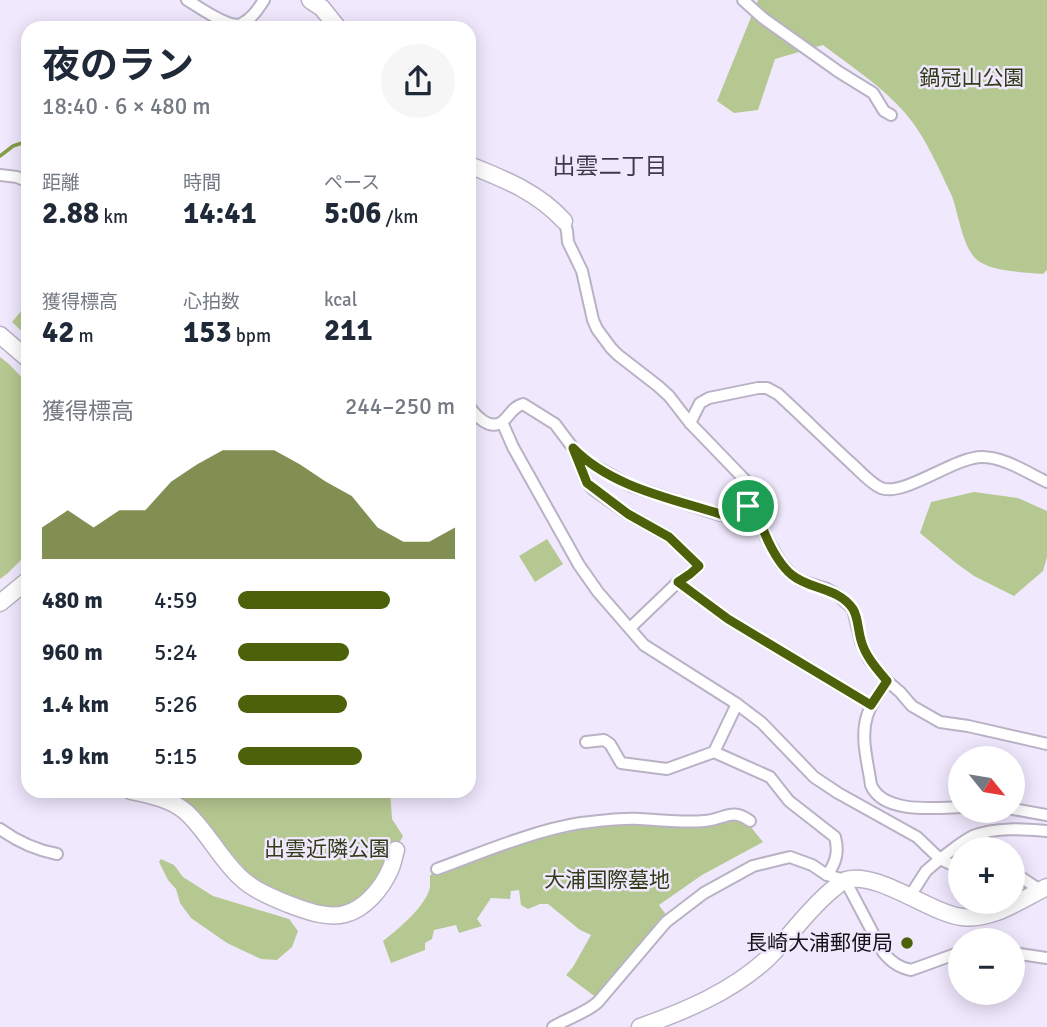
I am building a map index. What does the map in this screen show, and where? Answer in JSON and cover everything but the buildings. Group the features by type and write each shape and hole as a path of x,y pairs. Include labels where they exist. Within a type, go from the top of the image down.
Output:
{"street":[{"path":"187,0 224,21"},
{"path":"245,21 264,0"},
{"path":"310,0 322,8 332,21"},
{"path":"743,0 752,10 873,93 884,111 891,115"},
{"path":"476,168 528,191 541,199 564,221 568,242 582,271 597,330 611,348 658,386 721,454 751,489 752,498 743,511 731,516 631,486 586,461 555,424 523,404 516,406 502,422 495,425 476,416"},
{"path":"0,175 21,179"},
{"path":"0,335 21,353"},
{"path":"690,423 700,403 709,398 743,390 767,388 778,394 863,474 884,489 906,486 948,467 982,457 1008,464 1047,482"},
{"path":"502,422 513,447 579,565 598,592 644,645 762,723 814,777 918,837 940,859 948,863"},
{"path":"573,448 587,483 628,514 669,537 699,566 629,628"},
{"path":"748,506 756,513 780,563 792,575 801,581 827,589 853,609 861,642 869,659 912,706 940,722 1047,744"},
{"path":"678,582 728,619 871,705"},
{"path":"0,603 21,586"},
{"path":"887,681 871,705 864,730 873,790 891,802 910,808 948,807"},
{"path":"714,752 737,704"},
{"path":"586,742 604,740 610,744 621,763 667,769 714,752 770,776 789,801 835,837 836,859 827,875"},
{"path":"867,808 878,795"},
{"path":"160,798 185,811 232,870 254,888 305,910 324,915 345,914 371,898 390,870 396,850"},
{"path":"1026,811 1047,815"},
{"path":"437,869 541,833 580,823 636,819 707,821 729,815 741,815 750,821"},
{"path":"0,829 32,848 57,854"},
{"path":"910,896 926,871 971,837 990,831 1047,831"},
{"path":"554,1027 567,1018 592,1008 666,922 704,893 753,866 790,857 812,865 827,875 845,880 867,879 962,918 990,914 1043,889"},
{"path":"1025,879 1043,889"},
{"path":"845,880 883,951 896,964 911,970 948,957"},
{"path":"640,1027 698,1004 732,985 765,960 821,899 845,880"},
{"path":"1025,955 1047,958"}],"green space":[{"name":"鍋冠山公園","path":"758,0 1047,0 1047,270 1043,274 1002,270 974,257 965,240 951,194 931,152 913,123 877,86 823,45 775,59 758,110 734,113 717,101"},
{"path":"21,311 21,330 12,322"},
{"path":"0,357 21,377 21,560 0,579"},
{"path":"974,492 1018,498 1047,511 1047,557 1043,571 1014,596 974,576 920,533 931,502"},
{"path":"547,539 563,564 535,582 519,556"},
{"name":"出雲近隣公園","path":"181,798 390,798 392,819 403,836 373,889 343,909 325,909 305,904 254,880"},
{"name":"大浦国際墓地","path":"733,817 750,826 763,842 702,875 659,905 667,916 597,998 566,975 591,935 580,930 548,904 528,909 521,905 519,890 511,891 510,899 491,898 477,919 482,926 459,933 456,925 434,930 432,939 425,943 425,950 391,963 383,941 411,917 424,901 430,886 430,875 503,848 578,826"},
{"path":"161,859 174,865 183,877 213,896 289,919 298,931 292,947 277,960 261,959 227,943 191,918 180,903 176,889 168,880 159,862"}],"waterway":[{"path":"0,156 21,143"}],"place":[{"name":"長崎大浦郵便局","path":"907,943"}],"district":[{"name":"出雲二丁目","path":"610,166"}],"route":[{"path":"573,448 586,461 631,486 731,516 748,506 756,513 780,563 792,575 813,586 827,589 853,609 861,642 869,659 887,681 871,705 728,619 678,582 699,566 669,537 628,514 594,490 587,483 573,448"}]}
